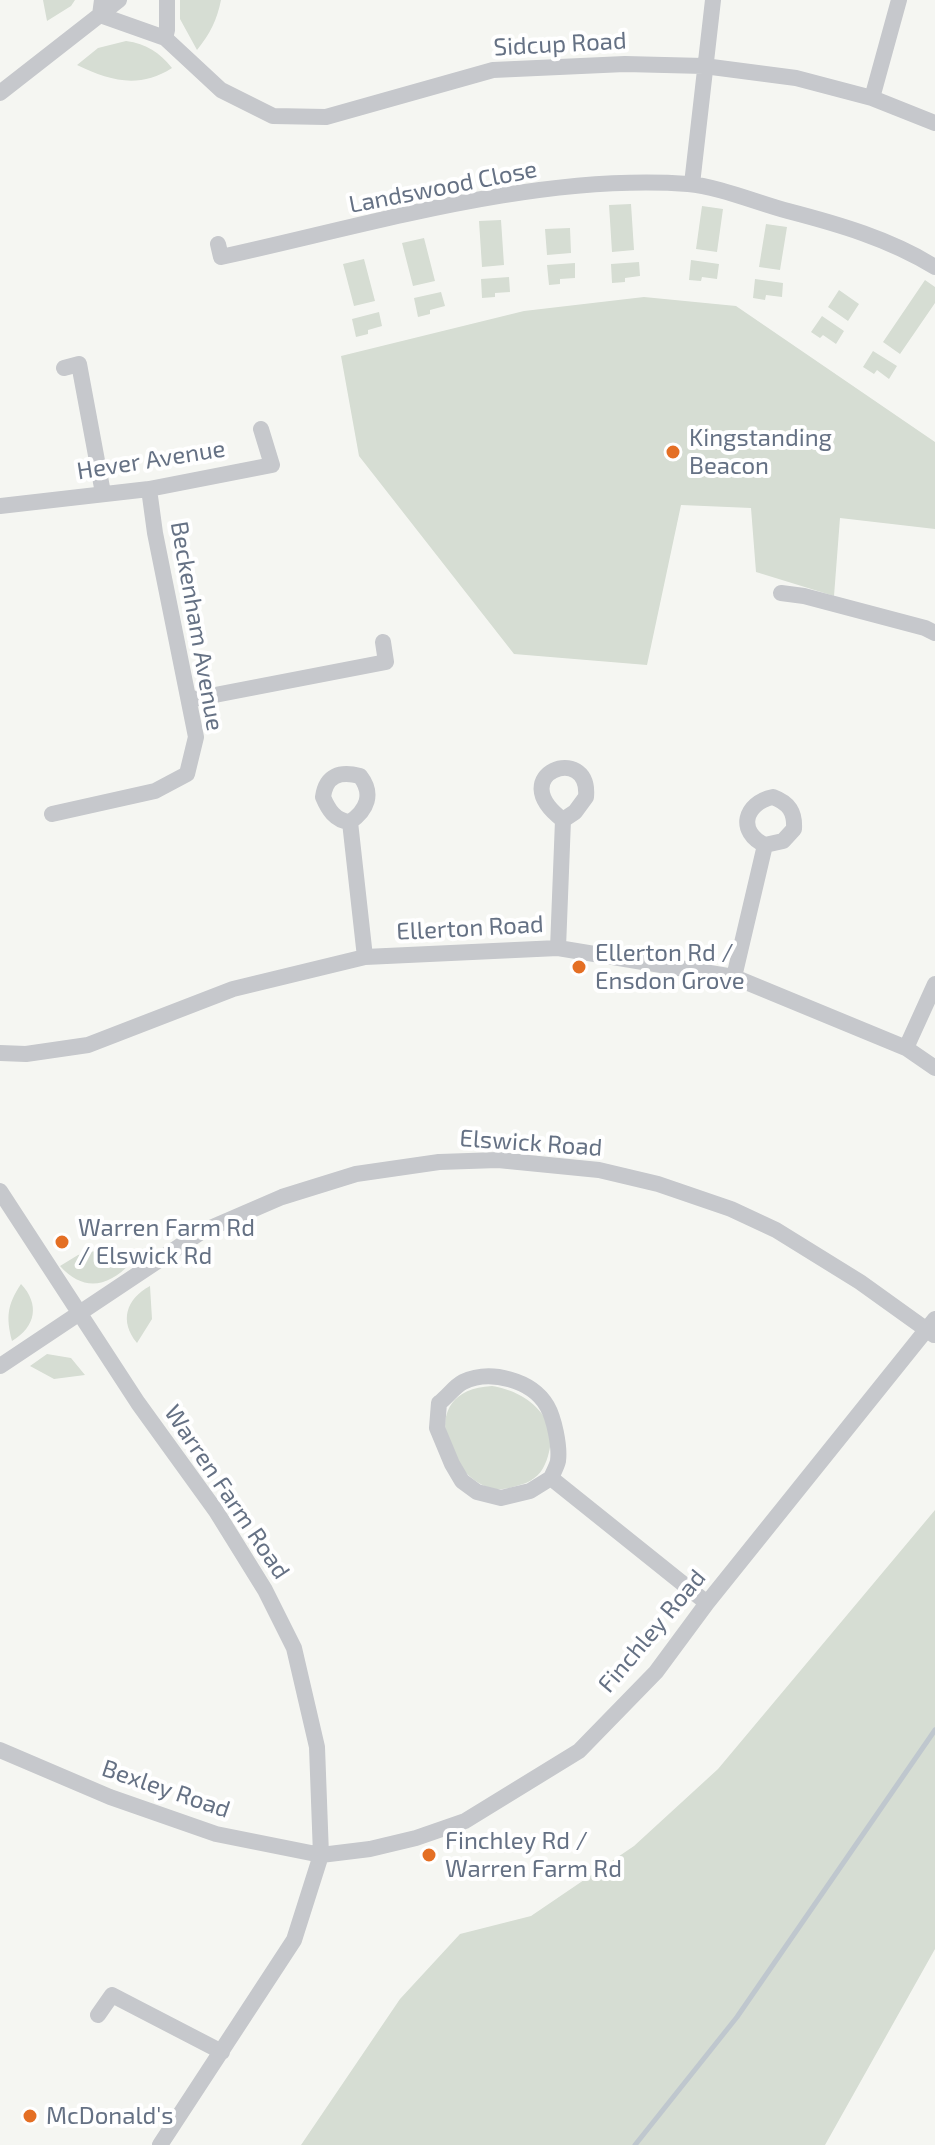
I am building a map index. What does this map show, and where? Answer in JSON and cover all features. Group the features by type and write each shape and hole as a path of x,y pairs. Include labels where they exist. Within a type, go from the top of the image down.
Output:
{"street":[{"path":"0,93 101,7 119,0"},
{"path":"165,38 167,0"},
{"path":"692,184 713,0"},
{"path":"872,98 899,0"},
{"name":"Sidcup Road","path":"101,7 165,38 221,90 273,116 326,117 493,70 625,64 704,66 796,78 872,98 935,123"},
{"name":"Landswood Close","path":"218,244 221,257 447,206 539,191 633,183 692,184 844,226 919,257 935,267"},
{"path":"64,368 79,364 103,493"},
{"name":"Hever Avenue","path":"0,506 149,489 272,465 261,429"},
{"name":"Beckenham Avenue","path":"52,814 155,791 187,774 196,737 149,489"},
{"path":"781,593 804,596 935,633"},
{"path":"189,700 386,662 383,642"},
{"path":"558,948 563,820"},
{"path":"350,822 365,957"},
{"path":"734,977 765,845"},
{"name":"Ellerton Road","path":"0,1053 26,1054 88,1045 233,989 365,957 558,948 734,977 906,1048 935,1068"},
{"path":"906,1048 935,984"},
{"name":"Elswick Road","path":"0,1366 201,1232 282,1197 356,1174 439,1162 498,1160 599,1170 658,1184 731,1209 776,1230 932,1328"},
{"name":"Warren Farm Road","path":"0,1191 138,1403 216,1511 265,1590 294,1648 317,1747 321,1855 294,1940 160,2145"},
{"name":"Finchley Road","path":"321,1855 370,1849 416,1838 465,1821 579,1751 656,1672 707,1603 932,1328"},
{"path":"493,1375 508,1378 527,1388 546,1404 552,1420 558,1460 551,1478 530,1491 501,1498 477,1492 462,1481 452,1464 437,1428 439,1403 463,1382 493,1375"},
{"path":"551,1478 707,1603"},
{"name":"Bexley Road","path":"0,1750 110,1797 216,1834 321,1855"},
{"path":"98,2015 112,1995 222,2052"}],"shaded area":[{"path":"43,0 75,0 47,21"},
{"path":"180,0 221,0 212,26 197,50 180,19"},
{"path":"126,41 152,50 172,68 148,79 124,80 77,65 98,48"},
{"path":"631,204 634,250 612,252 609,205"},
{"path":"702,206 723,209 717,252 696,249"},
{"path":"501,220 504,265 482,267 479,221"},
{"path":"766,224 787,227 780,270 759,267"},
{"path":"570,228 571,253 547,255 545,229"},
{"path":"424,238 435,281 413,286 402,243"},
{"path":"364,259 375,301 354,306 343,264"},
{"path":"691,260 719,264 717,279 702,277 701,281 689,280"},
{"path":"639,262 640,276 612,283 611,264"},
{"path":"575,263 575,278 560,279 560,284 549,285 547,265"},
{"path":"509,277 510,292 482,298 481,279"},
{"path":"755,279 783,283 782,297 766,295 765,300 753,298"},
{"path":"925,280 935,287 935,303 900,354 883,342"},
{"path":"839,290 859,304 848,321 828,307"},
{"path":"441,292 445,306 418,317 414,298"},
{"path":"644,297 736,306 935,442 935,529 840,518 834,596 756,572 751,508 681,505 647,665 514,654 359,456 341,356 524,311"},
{"path":"379,312 382,326 356,337 352,319"},
{"path":"822,316 844,331 836,344 823,335 820,338 811,332"},
{"path":"873,351 897,366 889,379 877,370 874,374 863,367"},
{"path":"105,1252 130,1264 113,1278 95,1283 78,1280 60,1266 78,1255"},
{"path":"21,1284 31,1299 33,1315 26,1329 12,1341 9,1311"},
{"path":"150,1286 152,1319 137,1343 128,1327 128,1311 135,1297"},
{"path":"47,1354 71,1358 85,1375 54,1379 30,1366"},
{"path":"492,1386 528,1400 545,1418 550,1430 551,1442 545,1465 534,1478 511,1488 496,1489 479,1483 464,1471 446,1437 446,1419 452,1403 467,1391"},
{"path":"935,1510 935,1949 825,2145 301,2145 400,1999 460,1934 531,1916 634,1846 718,1769"}],"waterway":[{"path":"635,2145 737,2017 935,1730"}],"place":[{"name":"Kingstanding Beacon","path":"673,452"},
{"name":"Ellerton Rd / Ensdon Grove","path":"579,967"},
{"name":"Warren Farm Rd / Elswick Rd","path":"62,1242"},
{"name":"Finchley Rd / Warren Farm Rd","path":"429,1855"},
{"name":"McDonald's","path":"30,2116"}]}
